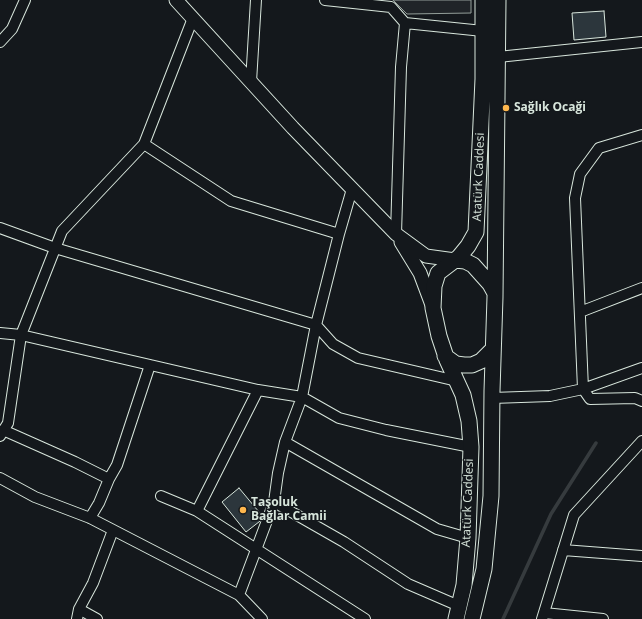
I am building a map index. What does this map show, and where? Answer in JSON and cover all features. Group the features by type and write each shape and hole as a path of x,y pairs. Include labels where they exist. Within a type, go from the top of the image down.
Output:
{"main road":[{"name":"Atatürk Caddesi","path":"457,613 464,585 468,538 471,447 469,420 463,395 445,356 433,308 434,286 438,273 455,260 468,246 476,232 483,79 483,0"},
{"name":"Atatürk Caddesi","path":"472,619 484,569 491,496 498,0"},
{"path":"455,260 465,261 473,265 490,284 495,293"},
{"path":"445,356 456,364 472,365 481,361 493,348"}],"street":[{"path":"0,42 12,29 25,0"},
{"path":"176,0 251,82 396,234 426,256 455,260"},
{"path":"251,82 256,0"},
{"path":"325,0 391,7 405,23 483,31"},
{"path":"109,479 76,462 2,433 8,423 21,335 62,231 144,144 193,18"},
{"path":"405,23 401,67 396,234 420,273 433,308"},
{"path":"498,57 642,42"},
{"path":"642,135 599,148 580,174 575,198 583,389 590,399 635,398 642,400"},
{"path":"144,144 231,201 339,234"},
{"path":"239,595 274,502 278,473 285,442 302,397 316,325 352,189"},
{"path":"0,228 55,248 316,325 333,344 358,358 457,381"},
{"path":"580,312 642,288"},
{"path":"0,333 21,335 258,390 302,397 339,418 386,430 471,447"},
{"path":"90,518 99,504 109,479 117,465 150,365"},
{"path":"492,398 550,396 583,389 642,368"},
{"path":"197,511 258,390"},
{"path":"603,619 543,616 574,515 642,441"},
{"path":"285,442 436,529 468,538"},
{"path":"0,478 35,497 90,518 239,595 251,615 262,619"},
{"path":"161,496 197,511 365,619"},
{"path":"274,502 344,542 408,584 457,613"},
{"path":"97,619 78,614 113,530"},
{"path":"563,550 642,556"}],"shaded area":[{"path":"393,0 471,0 471,13 407,14"}],"building":[{"path":"604,11 606,37 574,40 572,13"},
{"name":"Taşoluk Bağlar Camii","path":"239,488 264,518 246,532 222,502"}],"waterway":[{"path":"503,619 551,514 596,443"}],"place":[{"name":"Sağlık Ocaği","path":"506,108"},
{"name":"Taşoluk Bağlar Camii","path":"243,510"}]}
